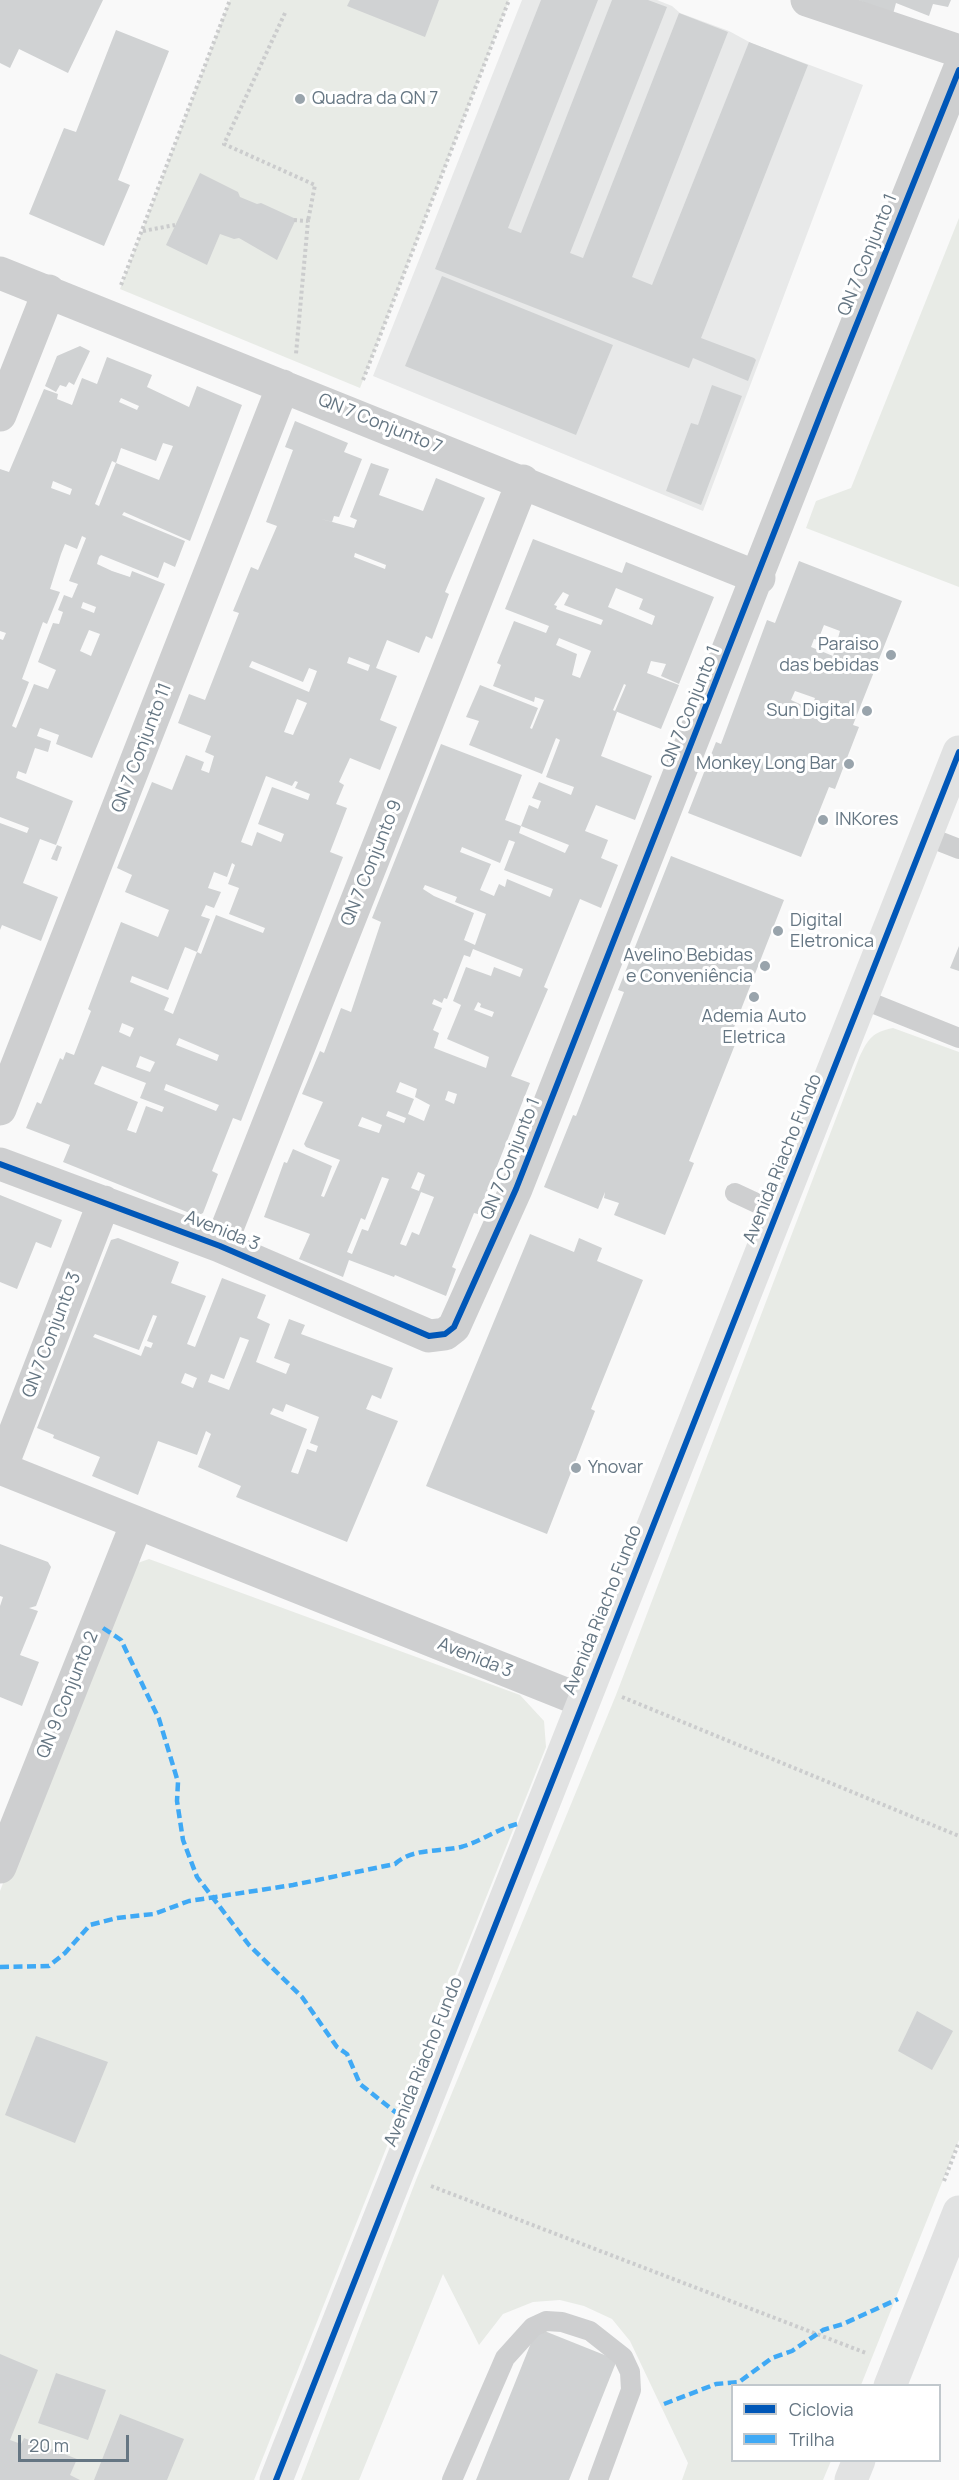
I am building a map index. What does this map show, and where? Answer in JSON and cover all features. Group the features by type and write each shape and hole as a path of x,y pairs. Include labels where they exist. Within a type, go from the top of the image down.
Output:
{"street":[{"path":"807,0 959,51"},
{"name":"QN 7 Conjunto 1","path":"429,1336 445,1334 454,1328 516,1189 759,578 827,398 959,70"},
{"name":"QN 7 Conjunto 7","path":"0,273 289,374 523,481 759,578"},
{"path":"0,415 49,291"},
{"name":"QN 7 Conjunto 11","path":"0,1109 289,374"},
{"name":"QN 7 Conjunto 9","path":"220,1246 523,481"},
{"name":"Avenida Riacho Fundo","path":"276,2480 959,752"},
{"name":"Avenida 3","path":"0,1164 220,1246 429,1336"},
{"name":"QN 7 Conjunto 3","path":"1,1468 104,1202"},
{"name":"Avenida 3","path":"1,1468 583,1701"},
{"name":"QN 9 Conjunto 2","path":"0,1867 137,1523"},
{"path":"890,2384 950,2200"},
{"path":"851,2480 858,2462"}],"lane":[{"path":"926,836 959,849"},
{"path":"862,999 959,1038"},
{"path":"735,1193 778,1213"},
{"path":"452,2480 505,2358 533,2327 546,2321 562,2322 590,2331 623,2357 630,2372 631,2390 598,2480"}],"path":[{"path":"120,289 230,0"},
{"path":"360,388 510,0"},
{"path":"285,13 224,144 315,185 308,221 289,374"},
{"path":"294,220 308,221"},
{"path":"142,231 175,225"},
{"path":"616,1695 959,1836"},
{"path":"950,2200 959,2142"},
{"path":"426,2184 873,2356"}],"shaded area":[{"path":"230,0 509,0 360,388 120,289"},
{"path":"522,0 657,0 672,6 680,13 729,31 751,43 863,85 703,511 373,376"},
{"path":"959,218 959,587 806,528 816,501 851,488"},
{"path":"893,1028 959,1052 959,2140 861,2384 731,2384 731,2462 831,2462 823,2480 682,2480 688,2463 630,2341 612,2319 584,2306 560,2300 533,2302 503,2314 479,2345 443,2274 359,2480 301,2480 416,2180 616,1695 859,1058 872,1037"},
{"path":"149,1559 520,1695 544,1721 546,1747 254,2480 0,2480 0,1891 122,1576 132,1565"}],"building":[{"path":"0,0 103,0 68,73 19,49 10,68 0,63"},
{"path":"350,0 439,0 425,37 347,6"},
{"path":"541,0 598,0 508,228 521,233 612,0 648,0 667,7 570,253 583,258 679,13 728,32 632,277 652,285 749,42 808,65 701,338 754,358 756,360 748,381 693,358 689,368 435,269"},
{"path":"858,0 951,0 948,7 933,4 929,16 896,3 893,14"},
{"path":"116,30 169,51 118,180 130,185 104,246 29,214 64,128 76,132"},
{"path":"200,173 238,192 240,197 257,204 261,203 296,219 277,260 239,238 234,239 220,234 207,265 166,245"},
{"path":"442,276 613,345 576,435 405,366"},
{"path":"80,346 90,351 74,385 69,382 66,387 60,385 56,392 45,386 57,356"},
{"path":"107,357 152,375 147,387 189,407 197,386 242,405 190,541 124,512 122,515 185,541 175,567 164,562 158,578 101,555 99,557 97,564 112,571 130,577 132,571 165,584 92,758 56,744 59,735 40,728 37,736 51,741 48,752 35,748 26,774 18,771 16,778 73,801 56,845 40,839 23,883 58,897 41,941 2,925 0,930 0,823 27,833 29,828 0,817 0,639 3,640 6,633 0,631 0,469 9,472 44,389 58,394 57,399 72,405 82,378 97,384","holes":["121,398 139,406 137,410 119,402","163,443 173,446 159,480 116,463 121,448 156,461","112,461 116,463 99,506 95,504","53,481 72,489 70,495 51,488","82,536 86,538 69,581 78,584 72,598 64,595 58,610 63,612 59,624 53,623 38,662 56,670 48,689 34,684 16,728 12,726 29,682 22,679 43,622 47,624 60,592 50,589 65,544 77,549","83,602 96,607 94,613 81,608","89,630 100,634 91,656 80,651"]},
{"path":"712,385 742,396 701,505 666,491 691,423 698,425"},
{"path":"295,421 348,443 344,452 362,459 339,517 334,516 332,522 354,528 357,520 350,517 371,463 389,469 379,495 423,511 436,478 485,498 445,592 449,594 432,639 426,636 419,653 387,640 376,668 397,676 380,720 397,727 380,770 350,758 339,782 344,785 336,804 347,808 330,852 343,857 241,1121 233,1118 212,1171 218,1174 203,1213 197,1216 63,1162 70,1145 26,1128 37,1102 41,1104 60,1058 63,1060 66,1052 74,1055 91,1011 88,1009 121,922 158,937 169,910 125,892 132,875 117,868 152,782 172,790 186,755 204,762 201,770 209,773 214,756 205,752 211,736 178,723 189,694 205,700 239,613 233,611 251,567 258,570 277,526 266,522 293,450 285,447","holes":["355,553 386,565 385,569 354,557","349,657 370,665 368,671 347,663","252,661 303,682 309,668 317,671 309,692 249,667","297,699 307,703 293,735 284,732","266,776 292,786 295,781 298,782 295,788 310,794 308,800 272,787 258,824 284,834 281,842 257,832 252,846 241,842","232,863 235,865 228,884 239,888 229,914 265,928 263,933 216,915 201,954 197,952 210,919 201,916 206,905 214,908 221,892 208,888 214,872 227,877","185,947 197,952 173,1014 164,1010 169,998 130,982 132,976 168,990","122,1023 134,1028 130,1037 119,1032","179,1038 219,1055 217,1061 176,1045","140,1056 155,1062 150,1072 136,1067","102,1066 146,1083 140,1098 164,1107 162,1112 146,1106 136,1133 127,1130 138,1102 94,1084","166,1084 219,1105 216,1111 164,1090"]},
{"path":"533,539 622,573 626,562 714,597 679,684 661,676 666,664 651,661 647,673 679,685 661,729 615,711 617,712 601,756 652,776 635,820 596,805 585,831 608,840 601,858 618,865 601,908 580,899 544,987 548,989 511,1076 530,1083 478,1214 474,1213 452,1267 456,1269 446,1296 395,1275 394,1277 349,1260 343,1277 299,1259 310,1234 264,1217 284,1162 287,1163 293,1149 332,1166 321,1196 324,1197 340,1160 306,1147 304,1144 323,1102 302,1094 320,1051 324,1053 341,1008 351,1012 381,922 372,918 441,744 522,775 505,820 521,826 529,805 538,809 541,801 532,798 539,782 571,795 574,787 546,777 560,740 556,738 542,774 469,745 479,721 466,717 480,685 538,708 530,728 532,729 544,700 535,697 534,702 493,686 501,665 497,663 514,621 546,633 549,626 505,609","holes":["616,588 643,599 639,609 655,616 652,625 608,607","563,592 569,595 564,605 603,620 601,625 556,609 557,606 554,605","559,638 591,651 580,678 572,675 577,654 556,645","624,684 626,685 615,711 613,710","521,826 569,845 565,853 519,833","509,840 515,842 504,870 553,889 550,897 507,879 505,887 499,884 494,896 480,890 491,864 460,852 462,847 500,863","425,885 457,897 455,902 486,914 475,945 464,940 474,913 434,896 423,889","473,949 523,969 520,977 494,967 491,976 466,967 453,1001 461,1005 447,1039 489,1057 486,1068 434,1048 439,1033 433,1030 442,1008 432,1004 434,999 442,1003 444,998 447,999 464,955 470,957","478,1002 481,1004 480,1007 494,1012 492,1017 474,1010","400,1082 417,1089 415,1097 430,1105 424,1121 408,1114 414,1099 396,1092","448,1091 457,1094 454,1104 445,1100","388,1111 406,1118 404,1123 386,1116","362,1117 382,1125 379,1133 358,1126","418,1172 425,1175 419,1191 411,1188","382,1177 389,1179 368,1231 362,1229 352,1254 347,1252 361,1218 365,1220","421,1192 434,1197 419,1235 412,1232 406,1246 400,1244"]},
{"path":"799,561 902,601 853,725 859,727 835,789 829,787 801,857 688,813 716,742 721,744 767,620 775,623","holes":["824,625 840,631 833,656 811,647 814,639 818,640","795,691 815,698 811,709 791,700"]},
{"path":"57,845 62,847 57,861 51,859"},
{"path":"671,856 784,900 731,1035 738,1037 689,1161 694,1163 665,1235 614,1215 619,1203 604,1198 605,1192 598,1209 544,1187 573,1115 576,1116 624,992 618,990"},
{"path":"959,946 959,971 950,968"},
{"path":"0,1195 62,1220 51,1248 36,1242 17,1289 0,1282"},
{"path":"530,1234 574,1252 579,1238 602,1248 597,1261 643,1280 591,1409 595,1411 547,1534 426,1486"},
{"path":"118,1238 179,1262 171,1283 206,1296 187,1344 195,1347 222,1278 266,1295 257,1318 270,1324 256,1362 286,1374 290,1364 274,1358 289,1319 305,1325 301,1334 393,1368 381,1399 372,1395 366,1409 398,1421 347,1542 236,1497 241,1486 198,1467 211,1434 206,1431 197,1455 158,1441 138,1495 92,1476 100,1457 53,1438 54,1435 37,1428 111,1240","holes":["153,1315 157,1316 147,1341 153,1343 151,1348 145,1346 141,1356 93,1337 95,1334 139,1350","240,1337 249,1340 229,1390 208,1382 211,1374 224,1379","185,1373 197,1378 193,1388 181,1383","286,1404 319,1417 310,1443 318,1446 316,1452 307,1449 298,1474 291,1472 307,1429 270,1414 273,1408 283,1412"]},
{"path":"0,1544 48,1562 51,1567 36,1606 29,1608 38,1611 20,1655 39,1662 22,1706 0,1697 0,1606 3,1597 0,1596"},
{"path":"917,2011 953,2031 932,2070 898,2051"},
{"path":"36,2036 108,2062 75,2143 5,2115"},
{"path":"537,2328 617,2360 569,2480 476,2480"},
{"path":"0,2354 38,2370 10,2440 21,2444 24,2438 77,2459 70,2475 80,2480 0,2480"},
{"path":"56,2373 106,2390 88,2440 38,2423"},
{"path":"120,2414 184,2439 167,2480 94,2480"}],"marked path":[{"path":"103,1628 121,1640 159,1719 178,1782 177,1801 183,1840 197,1877 249,1945 302,1997 337,2047 347,2054 360,2084 399,2115"},
{"path":"0,1967 49,1966 65,1953 90,1925 117,1918 154,1914 189,1901 293,1885 395,1864 409,1855 468,1845 517,1824"},
{"path":"664,2404 716,2384 739,2382 772,2358 792,2351 823,2330 843,2324 898,2299"}],"cycle path":[{"path":"0,1164 220,1246 429,1336 445,1334 454,1327 516,1189 827,398 959,70"},
{"path":"276,2480 959,752"}],"place":[{"name":"Quadra da QN 7","path":"300,99"},
{"name":"Paraiso das bebidas","path":"891,655"},
{"name":"Sun Digital","path":"867,711"},
{"name":"Monkey Long Bar","path":"849,764"},
{"name":"INKores","path":"823,820"},
{"name":"Digital Eletronica","path":"778,931"},
{"name":"Avelino Bebidas e Conveniência","path":"765,966"},
{"name":"Ademia Auto Eletrica","path":"754,997"},
{"name":"Ynovar","path":"576,1468"}]}
